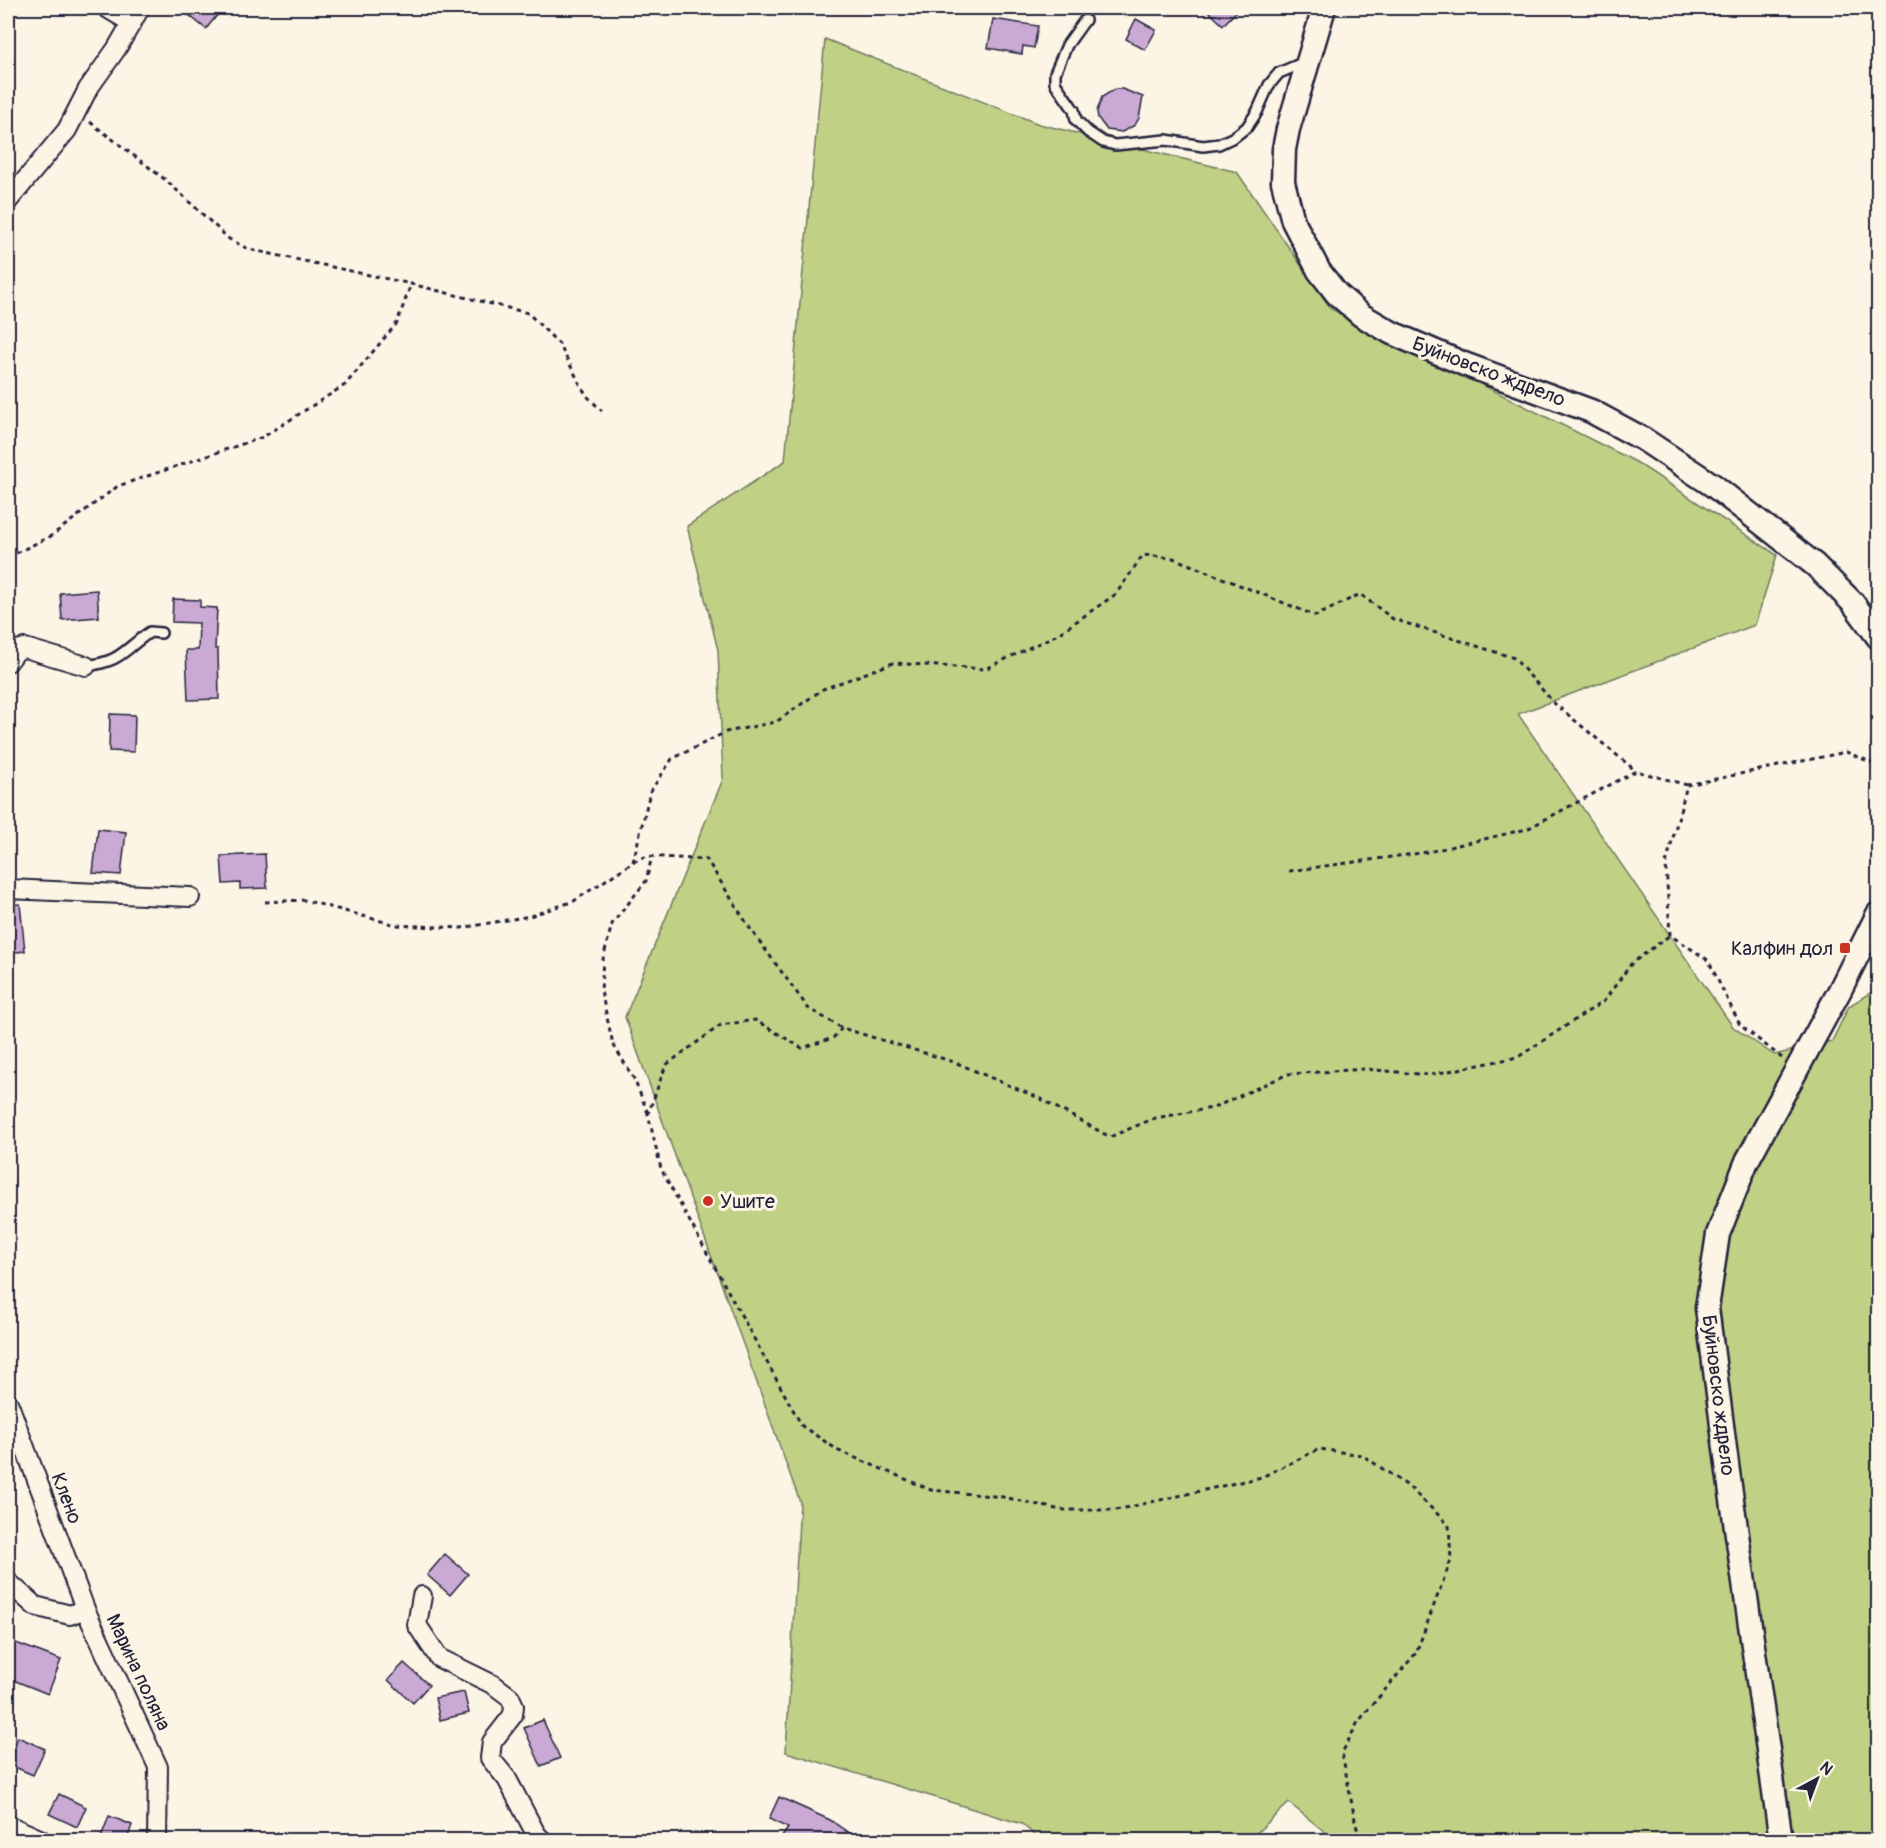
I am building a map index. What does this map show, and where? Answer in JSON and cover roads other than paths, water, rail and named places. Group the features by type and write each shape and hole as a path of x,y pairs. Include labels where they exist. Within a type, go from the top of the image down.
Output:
{"street":[{"path":"8,201 67,130 88,89 136,15 107,8"},
{"name":"Буйновско ждрело","path":"1324,8 1288,129 1282,182 1293,221 1305,246 1319,271 1337,294 1361,315 1392,333 1464,364 1591,411 1643,439 1714,486 1815,565 1853,603 1878,637"},
{"path":"8,662 17,650 25,648 86,666"},
{"path":"8,889 190,897"},
{"name":"Буйновско ждрело","path":"1781,1840 1707,1308 1718,1234 1746,1161 1877,922"},
{"name":"Клено","path":"8,1402 85,1609"},
{"name":"Марина поляна","path":"8,1582 35,1606 70,1615 85,1609 158,1767 158,1840"},
{"path":"423,1596 417,1625 440,1658 503,1690 510,1697 514,1706 513,1715 492,1742 490,1758 507,1779 536,1834 543,1840"},
{"path":"8,1825 42,1840"}],"lane":[{"path":"1085,20 1067,45 1055,73 1055,83 1074,110 1076,120 1103,142 1115,145 1166,140 1203,146 1219,144 1234,137 1247,127 1257,112 1269,85 1279,73 1307,61"},
{"path":"86,666 105,663 121,656 150,632 161,633"}],"place":[{"name":"Калфин дол","path":"1845,948"},
{"name":"Ушите","path":"708,1201"}]}
